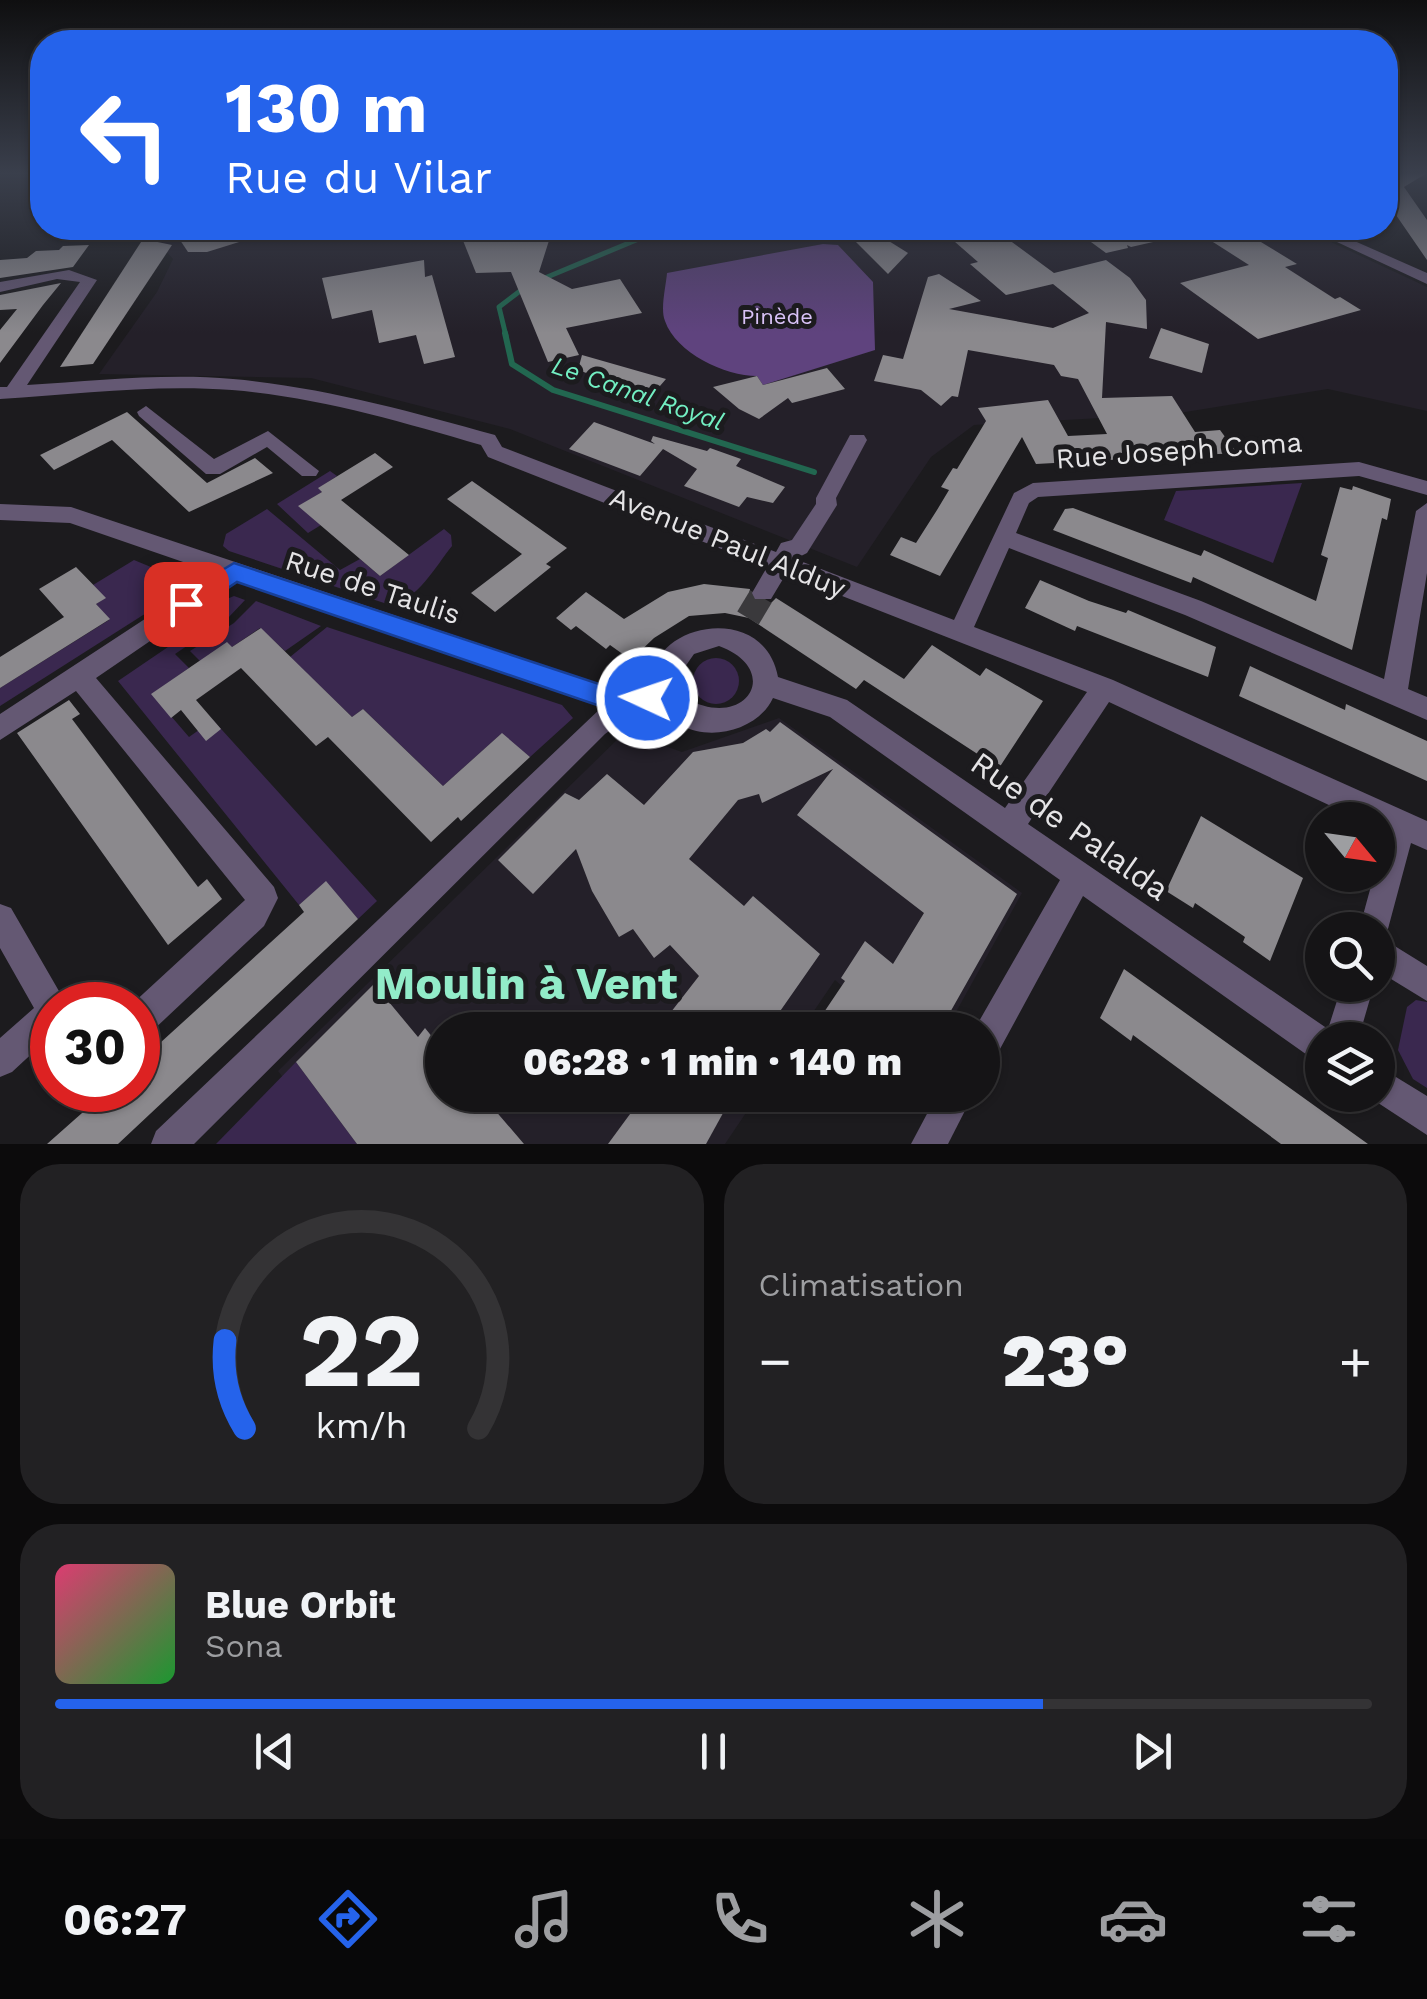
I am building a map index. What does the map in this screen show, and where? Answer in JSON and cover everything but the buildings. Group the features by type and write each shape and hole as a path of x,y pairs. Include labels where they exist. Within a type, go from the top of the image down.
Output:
{"street":[{"path":"1341,240 1427,279"},
{"path":"0,287 62,274 80,274 89,280 7,393"},
{"name":"Avenue Paul Alduy","path":"7,393 195,383 289,392 379,410 488,440 495,452 785,557 1104,688 1415,830"},
{"path":"146,412 214,469 268,438 309,471"},
{"path":"763,593 785,557 798,547 827,504 826,498 857,440"},
{"name":"Rue Joseph Coma","path":"960,632 1020,498 1034,490 1359,469 1427,488"},
{"name":"Rue de Taulis","path":"0,512 70,515 626,704"},
{"path":"1394,694 1427,512"},
{"path":"1002,537 1192,608 1427,709"},
{"path":"0,728 234,572"},
{"path":"742,629 760,657 767,685 752,711 720,723 688,715 675,705 668,691 670,664 678,652 704,637 742,629"},
{"path":"79,676 263,898 253,915 160,1001"},
{"name":"Rue de Palalda","path":"767,685 838,708 1305,1034"},
{"path":"1010,826 1104,688"},
{"path":"168,1144 596,726 626,704 668,691"},
{"path":"1381,912 1415,830"},
{"path":"1000,1016 1079,874"},
{"path":"0,919 36,982"},
{"path":"1395,965 1427,985"},
{"path":"0,1060 30,1032"},
{"path":"1395,1095 1427,1117"},
{"path":"929,1144 947,1112"}],"shaded area":[{"path":"156,240 1327,240 1427,287 1427,411 1328,389 1173,414 974,425 931,457 857,567 510,429 311,378 99,374 157,292 173,259"},
{"path":"330,471 337,476 319,488 322,492 299,506 321,525 308,533 277,504"},
{"path":"1302,483 1273,563 1164,520 1176,491"},
{"path":"267,509 340,570 360,559 380,576 444,529 451,535 452,546 417,590 390,605 223,546 226,534"},
{"path":"134,560 175,577 174,589 162,603 0,706 0,688 109,620 96,604 105,598 93,585"},
{"path":"234,596 245,600 228,618 175,654 189,668 152,694 189,737 213,720 377,901 358,919 326,882 299,905 118,681 215,615 215,604"},
{"path":"256,601 321,626 285,651 260,628 232,647 200,661 190,651 234,623"},
{"path":"327,627 562,705 573,718 530,757 501,734 443,786 363,709 352,717 290,657"},
{"path":"716,658 732,665 739,681 732,697 716,704 700,697 693,681 700,665"},
{"path":"779,718 1022,893 956,1012 871,1012 835,980 813,1012 425,1012 425,1112 747,1112 725,1144 333,1144 278,1071 625,732 682,752"},
{"path":"1416,1000 1427,1002 1427,1088 1413,1079 1398,1050 1407,1007"},
{"path":"296,1062 357,1144 216,1144"}],"green space":[{"name":"Pinède","path":"823,244 838,245 873,282 875,350 763,385 757,376 731,372 703,361 671,333 663,310 667,273"}],"waterway":[{"name":"Le Canal Royal","path":"540,280 636,240"},
{"name":"Le Canal Royal","path":"506,336 499,307 524,288"},
{"name":"Le Canal Royal","path":"505,333 512,364 553,390 814,472"}],"tunnel":[{"path":"748,618 763,593"}],"district":[{"name":"Moulin à Vent","path":"526,983"}],"route":[{"path":"186,604 234,572 626,704 647,698"}]}
